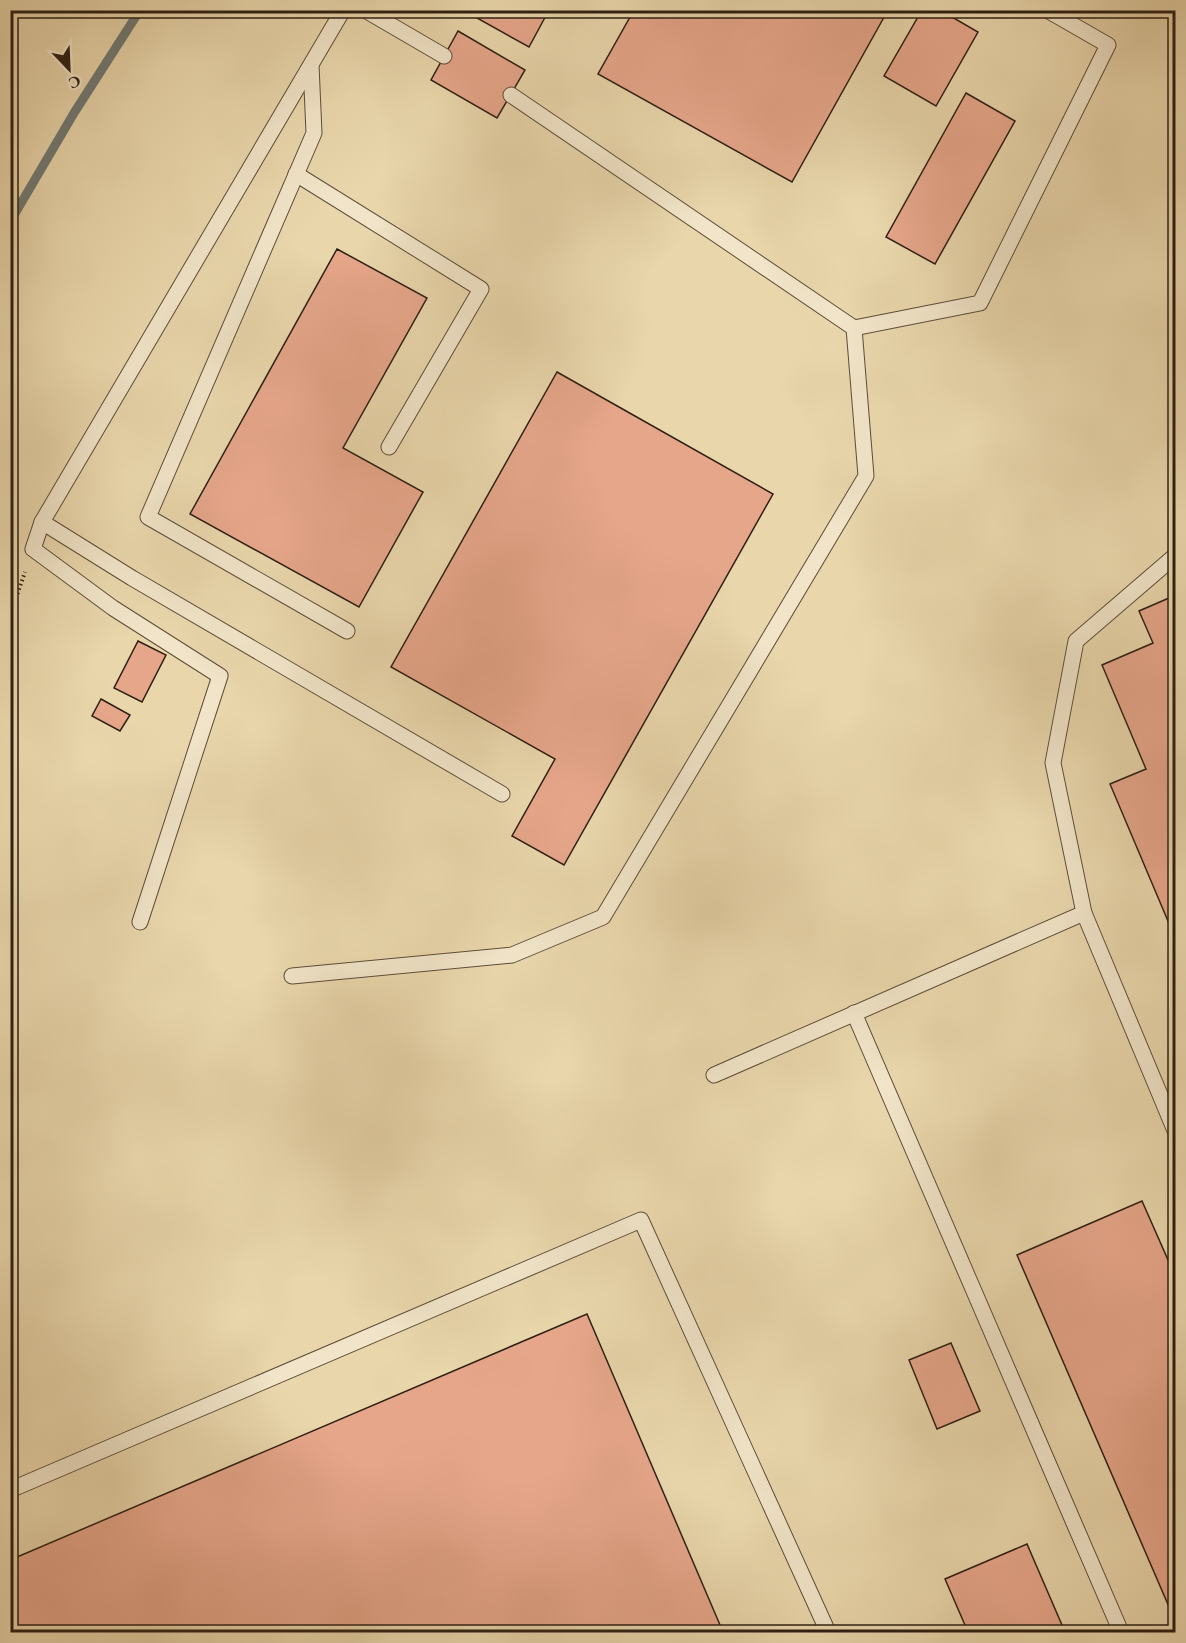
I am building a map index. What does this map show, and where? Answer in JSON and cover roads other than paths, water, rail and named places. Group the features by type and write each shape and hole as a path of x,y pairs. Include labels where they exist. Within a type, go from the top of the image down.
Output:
{"lane":[{"path":"140,922 220,676 113,608 33,549 42,522 343,10"},
{"path":"365,10 444,56"},
{"path":"511,95 854,328 980,303 1108,45 1047,10"},
{"path":"311,65 314,133 148,517 347,631"},
{"path":"296,174 481,289 389,447"},
{"path":"292,976 512,955 603,917 866,476 854,328"},
{"path":"42,522 132,578 502,794"},
{"path":"1176,555 1076,641 1053,763 1084,913 1176,1132"},
{"path":"714,1075 1084,913"},
{"path":"854,1013 1120,1632"},
{"path":"10,1490 641,1220 828,1632"}],"waterway":[{"path":"10,222 74,113 140,10"}]}
